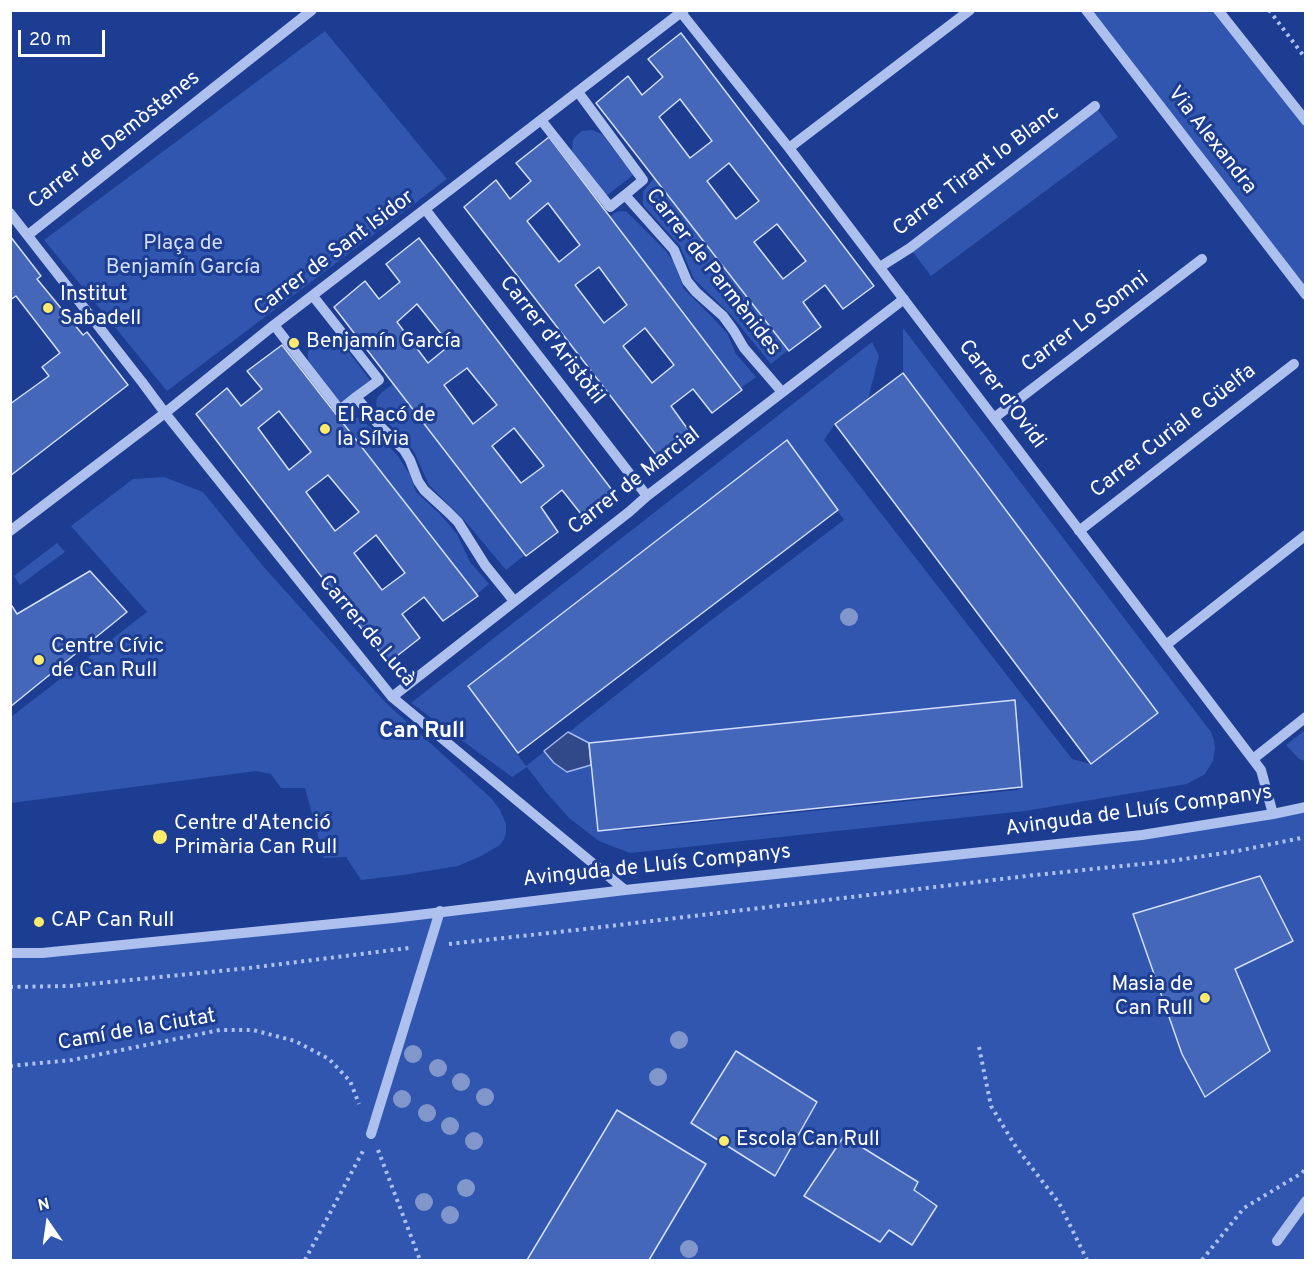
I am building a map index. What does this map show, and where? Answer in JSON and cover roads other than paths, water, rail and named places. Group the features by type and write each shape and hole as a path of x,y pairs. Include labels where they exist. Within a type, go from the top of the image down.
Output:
{"street":[{"name":"Carrer de Demòstenes","path":"28,235 312,10"},
{"path":"789,148 970,10"},
{"name":"Via Alexandra","path":"1086,10 1305,295"},
{"path":"1218,10 1305,121"},
{"name":"Carrer d'Ovidi","path":"681,11 789,148 1253,759 1261,770 1273,814"},
{"name":"Carrer de Sant Isidor","path":"10,531 681,11"},
{"path":"578,92 643,180 625,195"},
{"name":"Carrer Tirant lo Blanc","path":"880,267 910,248 1095,106"},
{"name":"Carrer de Parmènides","path":"541,120 610,207 625,195 674,250 687,281 723,316 744,348 782,392"},
{"name":"Carrer d'Aristòtil","path":"425,209 646,496"},
{"name":"Carrer de Lucà","path":"10,213 165,413 392,697 626,890"},
{"name":"Carrer Lo Somni","path":"994,418 1202,259"},
{"path":"274,325 340,410 379,380 313,296"},
{"name":"Carrer de Marcial","path":"392,697 646,496 904,299"},
{"name":"Carrer Curial e Güelfa","path":"1079,531 1293,364"},
{"path":"356,397 404,450 424,490 458,522 485,565 514,601"},
{"path":"1166,645 1305,535"},
{"path":"1253,759 1305,717"},
{"name":"Avinguda de Lluís Companys","path":"10,953 42,953 393,918 626,890 1142,835 1305,807"},
{"path":"371,1134 440,911"},
{"path":"1277,1240 1305,1201"}],"place":[{"name":"Institut Sabadell","path":"48,308"},
{"name":"Benjamín García","path":"294,343"},
{"name":"El Racó de la Sílvia","path":"325,429"},
{"name":"Centre Cívic de Can Rull","path":"39,660"},
{"name":"Centre d'Atenció Primària Can Rull","path":"160,837"},
{"name":"CAP Can Rull","path":"39,922"},
{"name":"Masia de Can Rull","path":"1205,998"},
{"name":"Escola Can Rull","path":"724,1141"}],"district":[{"name":"Can Rull","path":"422,733"}],"park label":[{"name":"Plaça de Benjamín García","path":"183,257"}]}
